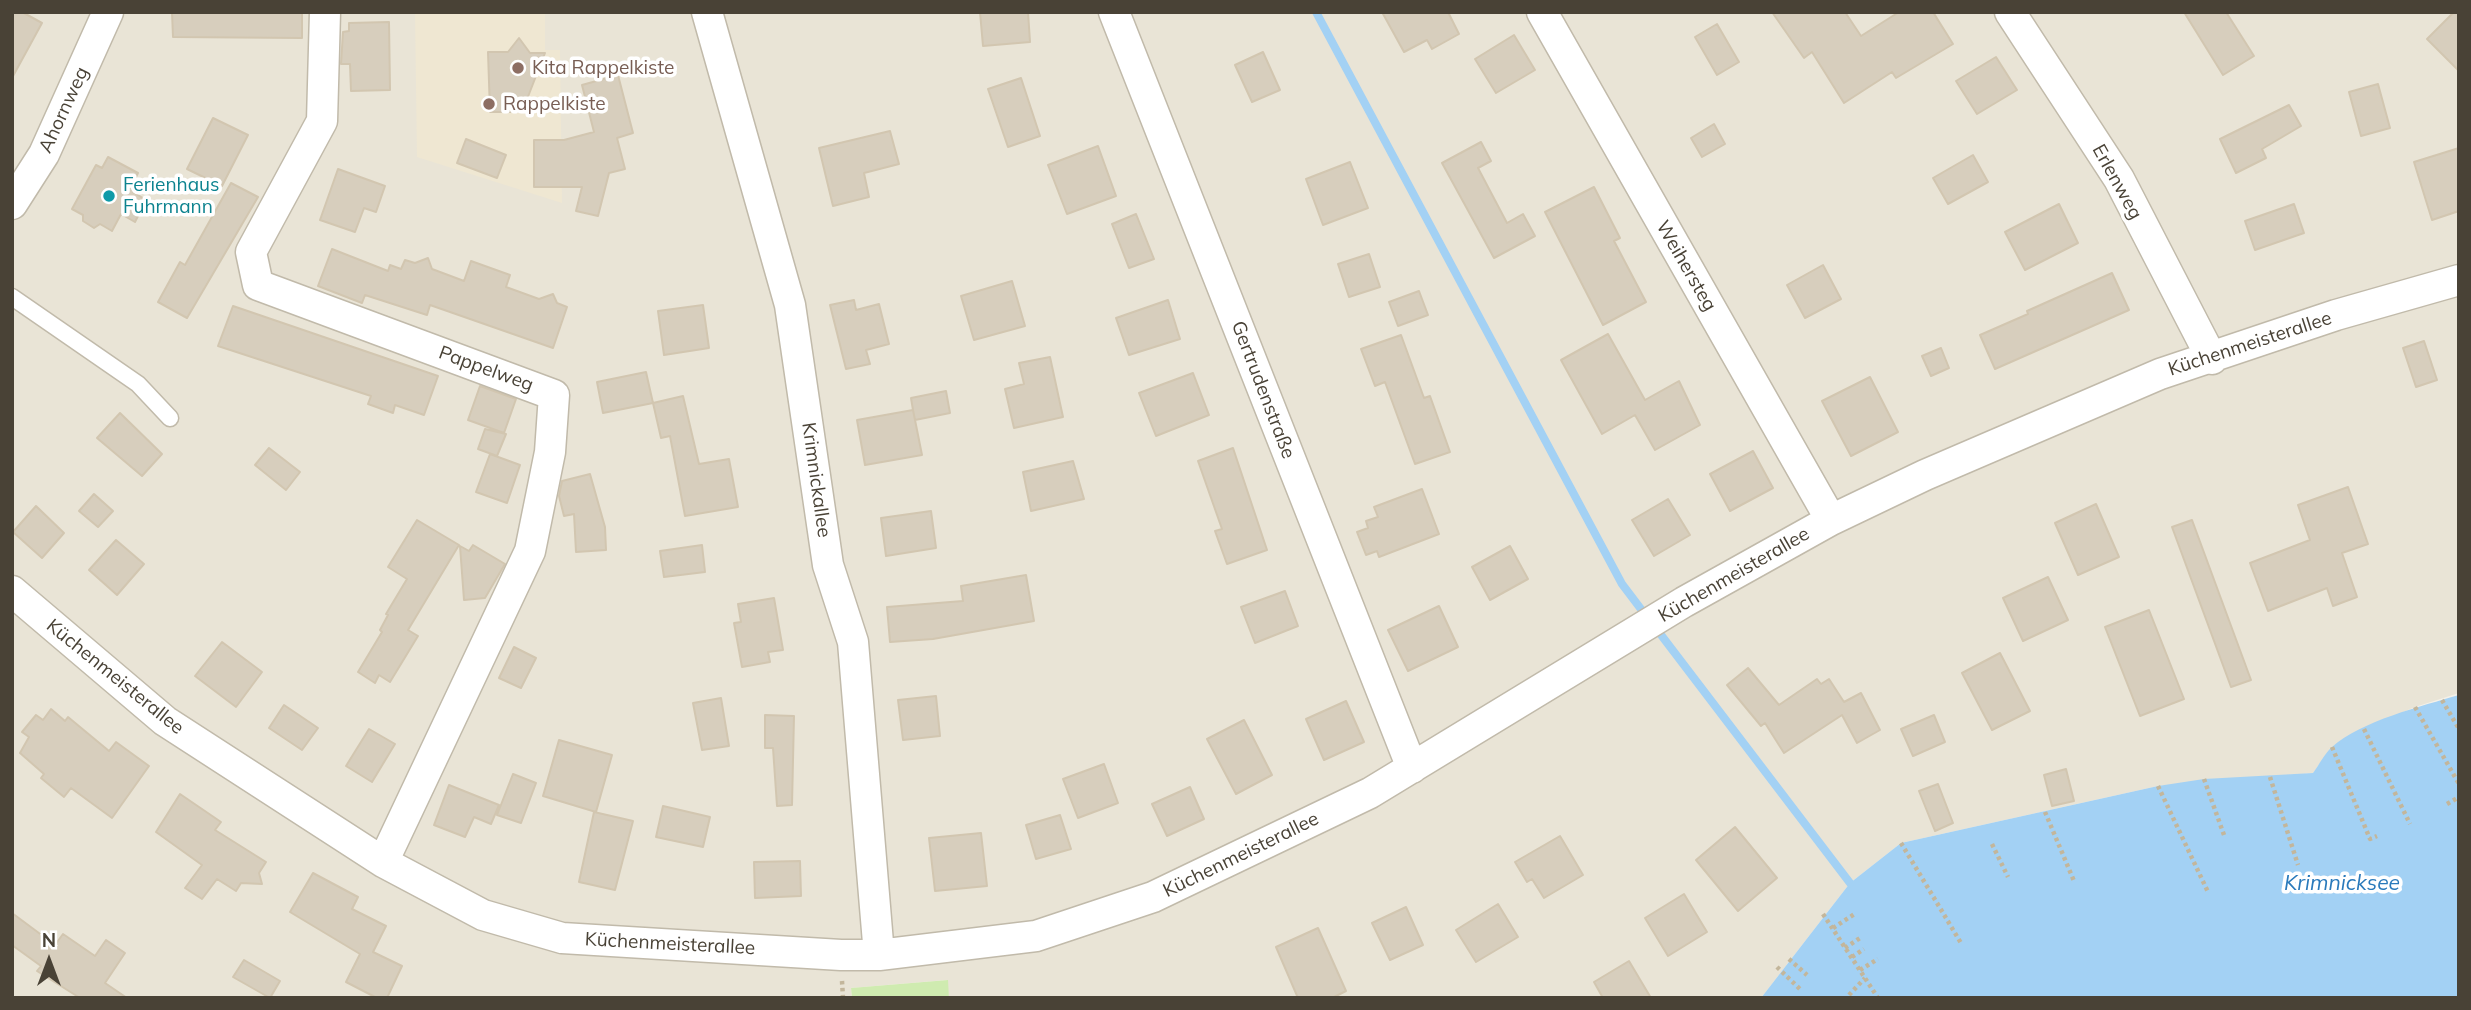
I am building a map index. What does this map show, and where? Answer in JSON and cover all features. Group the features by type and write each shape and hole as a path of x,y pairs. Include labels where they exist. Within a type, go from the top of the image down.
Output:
{"street":[{"name":"Ahornweg","path":"12,204 44,154 108,12"},
{"name":"Pappelweg","path":"325,12 322,121 251,252 258,285 554,395 550,452 530,551 383,862"},
{"name":"Krimnickallee","path":"707,12 790,305 828,565 853,642 879,956"},
{"name":"Gertrudenstraße","path":"1114,12 1412,768"},
{"name":"Weihersteg","path":"1542,12 1831,520"},
{"name":"Erlenweg","path":"2010,12 2119,179 2211,359"},
{"name":"Küchenmeisterallee","path":"12,591 165,721 383,862 484,915 562,938 879,956 1035,936 1153,897 1370,793 1684,602 1831,520 2019,433 2160,374 2336,315 2459,280"}],"lane":[{"path":"12,297 138,384 170,418"}],"path":[{"path":"2442,699 2459,729"},
{"path":"2415,707 2459,784"},
{"path":"2364,729 2410,824"},
{"path":"2332,747 2370,839 2376,836"},
{"path":"2270,777 2298,865"},
{"path":"2204,779 2224,835"},
{"path":"2158,786 2208,892"},
{"path":"2447,804 2459,797"},
{"path":"2045,812 2074,881"},
{"path":"1901,843 1961,943"},
{"path":"1992,844 2008,877"},
{"path":"1833,928 1856,913"},
{"path":"1823,914 1878,998"},
{"path":"1846,948 1860,938"},
{"path":"1852,957 1864,949"},
{"path":"1789,959 1807,975"},
{"path":"1860,970 1878,959"},
{"path":"1777,967 1801,990"},
{"path":"1849,995 1865,978"}],"shaded area":[{"path":"12,12 2459,12 2459,693 2415,707 2364,729 2332,747 2313,773 2158,786 1901,843 1850,883 1761,998 949,998 947,980 851,988 852,998 12,998"},
{"name":"Rappelkiste","path":"415,12 545,12 545,50 560,50 562,203 417,157"}],"green space":[{"path":"948,980 949,998 852,998 851,988"}],"water":[{"name":"Krimnicksee","path":"2459,695 2459,998 1761,998 1850,883 1901,843 2158,786 2204,779 2313,773 2332,747 2359,729 2392,715"}],"building":[{"path":"12,12 22,12 42,23 12,78"},
{"path":"172,12 302,12 302,38 173,37"},
{"path":"980,12 1028,12 1030,42 983,46"},
{"path":"1382,12 1448,12 1459,34 1432,49 1427,40 1404,52"},
{"path":"1772,12 1845,12 1861,36 1899,12 1933,12 1953,44 1896,78 1892,72 1844,103 1812,52 1804,58"},
{"path":"2184,12 2226,12 2254,56 2223,75"},
{"path":"2454,12 2459,12 2459,71 2427,39"},
{"path":"389,22 390,90 351,91 350,64 341,64 343,32 349,31 349,23"},
{"path":"1717,24 1739,62 1717,75 1695,37"},
{"path":"1514,35 1535,70 1496,93 1475,59"},
{"name":"Kita Rappelkiste","path":"519,38 530,53 545,53 522,112 490,112 488,52 508,52"},
{"path":"1263,52 1280,90 1252,102 1235,65"},
{"path":"1996,57 2017,90 1977,114 1956,81"},
{"path":"618,75 633,133 617,138 625,169 609,173 598,216 576,211 582,187 534,187 534,140 564,140 594,132 582,85"},
{"path":"1021,78 1040,136 1008,147 988,89"},
{"path":"2378,84 2390,128 2361,136 2349,92"},
{"path":"2289,105 2301,126 2262,149 2266,158 2236,173 2220,139"},
{"path":"213,118 248,135 222,186 187,169"},
{"path":"1714,124 1725,144 1702,157 1691,138"},
{"path":"890,131 899,164 864,173 869,197 833,206 819,148"},
{"path":"466,139 506,155 497,178 457,163"},
{"path":"1481,142 1491,161 1478,168 1507,223 1523,214 1535,236 1494,258 1442,163"},
{"path":"1098,146 1116,196 1067,214 1048,165"},
{"path":"2459,148 2459,211 2432,220 2414,162"},
{"path":"1973,155 1988,182 1948,204 1933,178"},
{"name":"Ferienhaus Fuhrmann","path":"108,157 138,173 132,185 136,186 133,192 146,200 135,222 121,214 112,231 100,224 94,228 83,221 83,215 72,209 96,165 102,168"},
{"path":"1350,162 1368,208 1323,225 1306,179"},
{"path":"338,169 385,186 376,212 364,208 355,232 320,220"},
{"path":"231,183 258,197 187,318 158,302 180,262 185,265"},
{"path":"1594,187 1620,238 1614,241 1646,302 1603,325 1545,212"},
{"path":"2059,204 2078,243 2025,270 2005,232"},
{"path":"2294,204 2304,233 2255,250 2245,221"},
{"path":"1136,214 1154,259 1129,268 1112,224"},
{"path":"332,249 388,271 390,265 401,269 405,260 415,263 428,258 432,269 464,281 471,261 510,275 506,287 539,299 553,294 557,303 567,307 553,348 430,305 427,315 365,295 362,303 318,286"},
{"path":"1369,254 1380,287 1349,297 1338,264"},
{"path":"1823,265 1841,299 1805,318 1787,285"},
{"path":"2112,273 2129,310 1995,369 1980,335"},
{"path":"1012,281 1025,326 974,340 961,296"},
{"path":"1419,291 1428,315 1398,326 1389,302"},
{"path":"854,300 856,310 879,304 889,344 866,350 870,364 846,369 830,305"},
{"path":"1168,300 1180,339 1129,355 1116,318"},
{"path":"703,305 709,348 664,355 658,311"},
{"path":"233,306 438,376 424,415 395,405 393,413 368,404 371,396 218,346"},
{"path":"1608,334 1645,400 1679,381 1700,425 1655,450 1635,415 1602,434 1561,360"},
{"path":"1401,335 1424,398 1430,396 1450,452 1415,464 1385,382 1375,386 1361,349"},
{"path":"2424,341 2437,380 2416,387 2403,348"},
{"path":"1941,348 1949,368 1931,376 1922,356"},
{"path":"1050,357 1063,417 1014,428 1005,389 1024,384 1019,363"},
{"path":"646,372 653,403 603,413 597,382"},
{"path":"1193,373 1209,415 1156,436 1139,393"},
{"path":"1870,377 1898,432 1851,456 1822,401"},
{"path":"480,386 516,399 504,433 468,420"},
{"path":"946,391 950,413 915,420 911,398"},
{"path":"683,396 699,464 729,459 738,507 685,516 670,436 661,438 653,403"},
{"path":"913,410 922,455 865,465 857,420"},
{"path":"120,413 162,454 142,476 97,438"},
{"path":"485,429 506,434 497,456 478,449"},
{"path":"269,448 300,472 286,490 255,465"},
{"path":"1233,448 1267,550 1227,564 1215,531 1222,529 1198,461"},
{"path":"1753,451 1773,488 1730,511 1710,474"},
{"path":"490,454 520,465 507,503 476,492"},
{"path":"1073,461 1084,499 1031,511 1023,472"},
{"path":"590,474 605,527 606,550 576,552 574,514 564,516 559,496 562,481"},
{"path":"2348,487 2368,544 2342,553 2357,597 2333,606 2327,588 2268,611 2250,563 2310,540 2298,505"},
{"path":"1422,489 1439,534 1379,557 1377,551 1366,555 1357,532 1368,528 1366,521 1378,517 1374,507"},
{"path":"94,494 113,511 98,527 79,511"},
{"path":"1668,499 1690,535 1654,556 1632,520"},
{"path":"2096,504 2119,557 2078,575 2055,523"},
{"path":"36,506 64,533 42,558 13,532"},
{"path":"931,511 936,548 886,556 881,518"},
{"path":"417,520 459,545 408,630 418,636 390,682 379,675 375,683 358,672 382,632 380,630 388,615 386,614 407,579 388,567"},
{"path":"2192,520 2251,680 2231,687 2172,527"},
{"path":"116,540 144,564 117,595 89,570"},
{"path":"473,545 505,564 485,598 464,600 460,546 469,551"},
{"path":"702,545 705,572 664,577 660,551"},
{"path":"1510,546 1528,579 1490,600 1472,567"},
{"path":"1026,575 1034,621 933,639 890,642 887,607 963,601 961,586"},
{"path":"2048,577 2068,620 2023,641 2003,598"},
{"path":"1285,591 1298,626 1255,643 1241,607"},
{"path":"774,598 783,650 768,652 770,662 742,667 734,623 741,622 738,604"},
{"path":"1439,606 1458,647 1408,671 1388,630"},
{"path":"2149,610 2184,699 2140,716 2105,627"},
{"path":"222,642 262,672 236,707 195,676"},
{"path":"514,647 536,658 521,688 499,678"},
{"path":"2000,653 2030,711 1992,730 1962,673"},
{"path":"1748,668 1779,705 1817,679 1821,684 1829,679 1844,702 1861,693 1880,730 1857,743 1842,715 1784,753 1765,723 1761,726 1727,685"},
{"path":"936,696 940,736 903,740 898,700"},
{"path":"721,698 729,746 702,750 693,703"},
{"path":"1346,701 1364,742 1324,760 1306,719"},
{"path":"284,705 318,728 302,750 269,728"},
{"path":"51,709 65,721 68,717 109,751 116,742 149,766 112,818 71,788 64,797 41,778 44,774 20,753 29,737 22,732 36,715 43,720"},
{"path":"765,715 794,716 792,805 777,806 773,748 765,748"},
{"path":"1934,715 1945,742 1913,756 1901,729"},
{"path":"1244,720 1272,775 1236,794 1207,739"},
{"path":"369,729 395,744 372,782 346,766"},
{"path":"559,740 612,755 596,812 543,796"},
{"path":"1104,764 1118,803 1078,818 1063,779"},
{"path":"2066,769 2074,801 2052,806 2044,775"},
{"path":"513,774 536,783 521,823 497,815"},
{"path":"1938,784 1953,823 1935,831 1919,791"},
{"path":"449,785 499,805 491,824 474,817 465,837 434,825"},
{"path":"1190,787 1204,819 1167,836 1152,804"},
{"path":"180,794 221,822 215,830 266,862 259,873 262,884 241,883 236,891 217,879 202,899 185,888 202,865 156,832"},
{"path":"663,806 710,817 703,847 656,837"},
{"path":"594,812 633,821 615,890 579,882"},
{"path":"1060,815 1071,849 1036,859 1026,825"},
{"path":"1735,827 1777,878 1738,911 1696,860"},
{"path":"981,833 987,886 935,891 929,838"},
{"path":"1560,836 1583,875 1544,898 1532,879 1527,882 1515,862"},
{"path":"800,861 801,896 755,898 754,862"},
{"path":"313,873 358,897 352,909 386,926 373,952 402,966 387,998 377,998 346,982 360,954 290,912"},
{"path":"1684,894 1707,932 1668,956 1645,918"},
{"path":"1498,904 1518,937 1476,962 1456,930"},
{"path":"1406,907 1423,945 1390,960 1372,923"},
{"path":"12,913 55,945 63,934 95,956 106,940 125,953 105,983 127,998 80,998 37,971 41,966 12,945"},
{"path":"1318,928 1346,991 1332,998 1298,998 1276,947"},
{"path":"244,960 280,981 270,998 233,977"},
{"path":"1629,961 1651,998 1603,998 1594,982"}],"waterway":[{"path":"1316,12 1622,584 1647,617"},
{"path":"1655,627 1850,883"}],"place":[{"name":"Kita Rappelkiste","path":"518,68"},
{"name":"Rappelkiste","path":"489,104"},
{"name":"Ferienhaus Fuhrmann","path":"109,196"}]}
